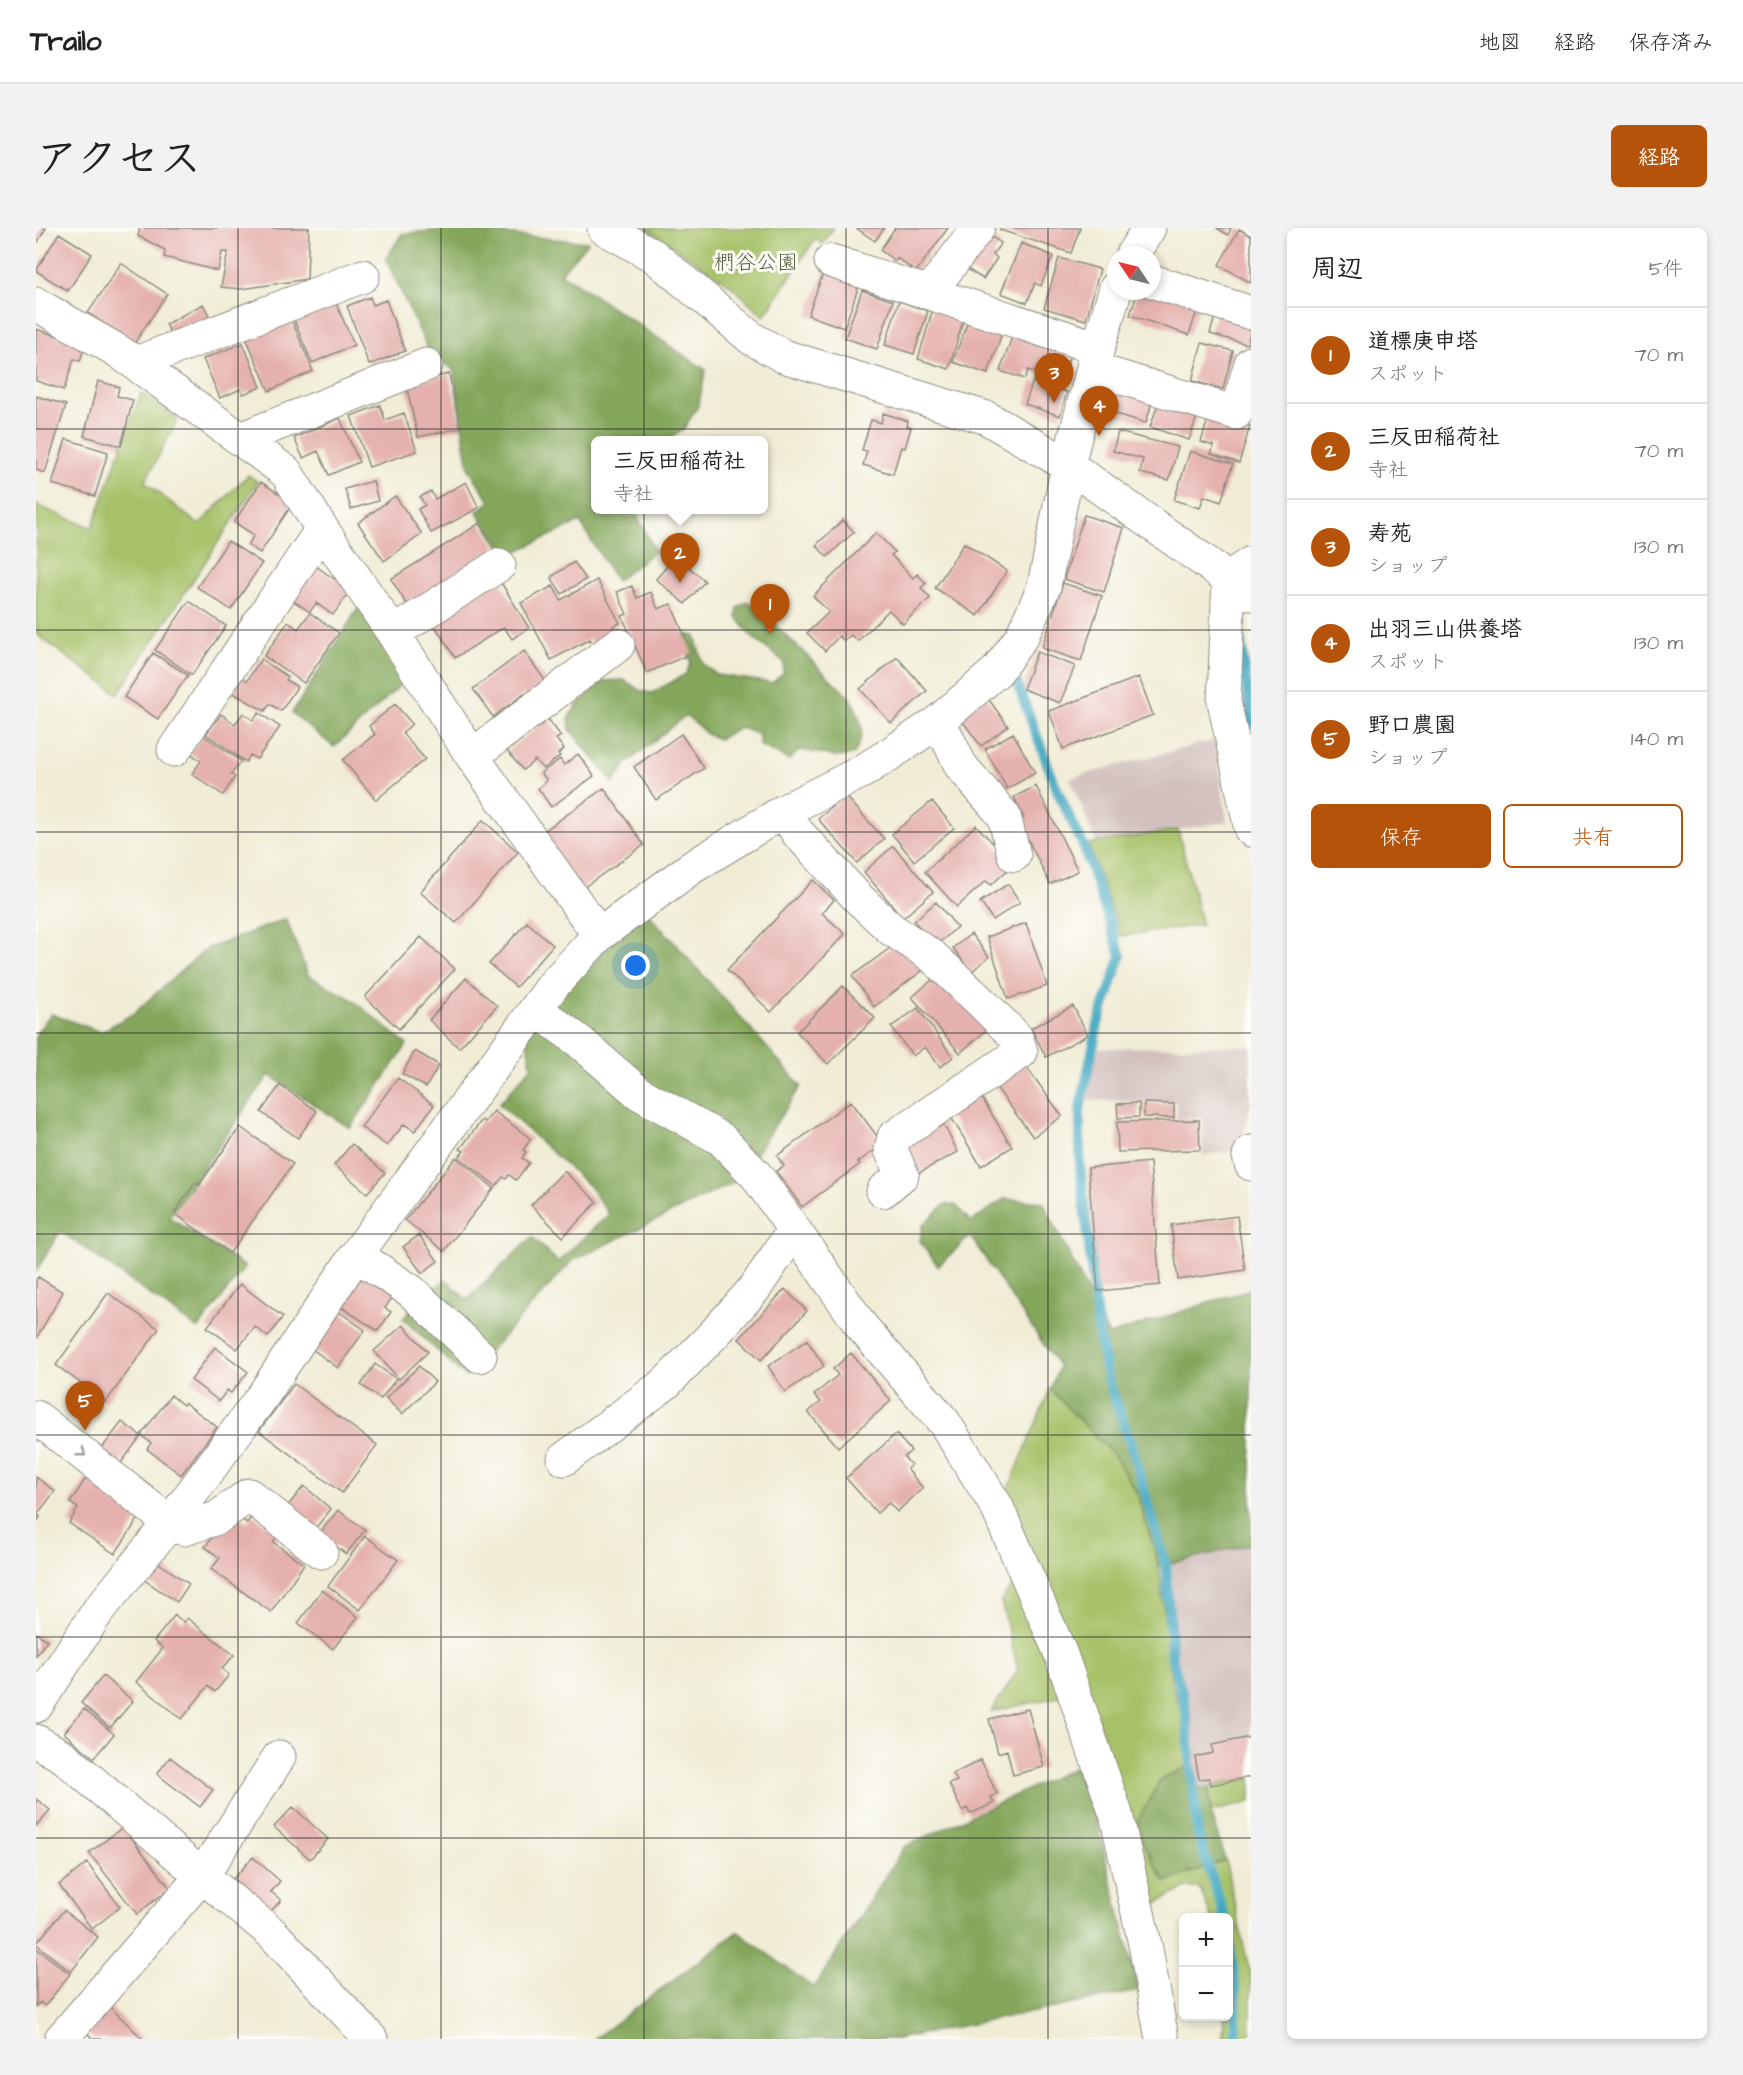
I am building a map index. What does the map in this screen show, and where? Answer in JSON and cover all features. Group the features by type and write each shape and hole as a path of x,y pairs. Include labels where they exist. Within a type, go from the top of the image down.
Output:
{"street":[{"path":"604,228 654,256 751,338 783,356 987,418 1068,465 1244,578 1224,701 1251,830"},
{"path":"929,293 978,228"},
{"path":"1138,246 1149,228"},
{"path":"831,261 929,293 1236,413 1251,363"},
{"path":"136,363 363,276"},
{"path":"1161,284 1251,313"},
{"path":"37,1701 98,1611 170,1523 264,1395 356,1256 554,984 599,935 691,868 784,811 863,771 939,721 997,671 1022,636 1044,587 1068,465 1113,300"},
{"path":"36,304 136,363 286,472 472,756 599,935"},
{"path":"240,439 426,365"},
{"path":"174,750 322,529"},
{"path":"393,633 499,565"},
{"path":"472,756 618,645"},
{"path":"939,721 960,766 1004,816 1014,855"},
{"path":"784,811 797,832 859,899 891,929 932,956 984,1005 1016,1037 1021,1052 894,1137 891,1150 902,1175 884,1191"},
{"path":"537,1010 580,1042 639,1093 721,1138 756,1175 862,1327 944,1422 997,1507 1060,1652 1116,1814 1146,1949 1162,2039"},
{"path":"1251,1152 1251,1164"},
{"path":"564,1459 666,1383 755,1288 794,1230"},
{"path":"356,1256 411,1291 480,1356"},
{"path":"36,1417 170,1523 184,1528 217,1518 249,1495 321,1552"},
{"path":"36,1741 63,1757 272,1933 371,2039"},
{"path":"61,2039 202,1876 279,1757"}],"shaded area":[{"path":"1215,740 1227,822 1096,842 1070,778"},
{"path":"1251,1046 1251,1105 1239,1150 1203,1155 1203,1118 1177,1119 1177,1102 1085,1100 1090,1072 1099,1048"},
{"path":"1251,1544 1251,1778 1197,1789 1189,1710 1175,1657 1169,1563"}],"green space":[{"name":"椚谷公園","path":"646,228 833,228 823,244 815,239 764,316 730,285"},
{"path":"449,229 588,242 561,273 706,370 698,406 683,430 672,436 591,436 591,514 638,514 655,551 616,581 580,522 506,556 477,512 490,501 469,469 453,369 431,356 386,259 402,234"},
{"path":"141,393 178,419 145,482 199,525 248,475 258,482 118,694 36,634 36,505 92,528"},
{"path":"364,599 409,677 334,747 292,713"},
{"path":"747,602 757,607 852,700 862,728 860,740 853,755 838,757 800,750 789,760 759,745 759,735 739,727 719,739 708,735 686,715 626,764 614,783 570,730 569,717 579,703 603,681 624,680 641,691 652,693 686,674 691,662 681,640 684,634 695,636 703,664 717,675 772,683 783,674 784,662 751,636 737,617 738,608"},
{"path":"1178,830 1202,925 1121,936 1088,844"},
{"path":"648,913 801,1086 737,1181 572,1261 466,1377 403,1319 419,1300 446,1279 467,1300 532,1237 558,1262 609,1214 589,1186 499,1104 531,1067 527,1037 552,992"},
{"path":"286,919 308,975 353,1000 407,1045 350,1128 269,1075 169,1217 245,1267 198,1329 60,1231 36,1272 36,1034 51,1014 101,1032 134,1013 206,949"},
{"path":"1004,1199 1043,1202 1109,1335 1251,1289 1251,1544 1159,1566 1137,1493 1115,1457 1050,1389 1059,1367 970,1236 938,1266 920,1241 923,1225 945,1204 956,1205 971,1222"},
{"path":"1050,1389 1115,1457 1137,1493 1159,1566 1172,1682 1182,1711 1187,1767 1160,1780 1137,1822 1141,1840 1165,1882 1225,1860 1251,1979 1251,2039 1223,2039 1224,2021 1233,2021 1233,1913 1209,1913 1200,1888 1186,1888 1147,1908 1006,1495"},
{"path":"1014,1583 1062,1696 991,1712 1018,1670 1001,1601"},
{"path":"1082,1764 1139,1991 896,2039 594,2039 738,1932 814,1988 904,1847"},
{"path":"1187,1767 1192,1790 1208,1787 1211,1812 1225,1860 1165,1882 1141,1840 1137,1822 1160,1780"},
{"path":"1251,1778 1251,1802 1211,1812 1208,1787"}],"building":[{"path":"36,228 46,228 36,245"},
{"path":"140,228 309,228 307,279 242,289 221,287 228,252 222,252 218,271 164,257 165,250 138,236"},
{"path":"856,228 884,228 875,241"},
{"path":"895,228 948,228 916,272 897,258 895,261 880,250"},
{"path":"1000,228 1080,228 1071,253 1000,230"},
{"path":"1217,228 1231,228 1228,235"},
{"path":"1239,229 1251,236 1251,283 1219,265"},
{"path":"59,233 92,254 68,291 36,271"},
{"path":"986,233 1001,243 993,254 997,258 983,279 959,264"},
{"path":"1021,243 1053,256 1041,286 1035,283 1027,303 1001,293"},
{"path":"1059,258 1100,269 1086,320 1044,308"},
{"path":"121,263 167,294 134,344 88,313"},
{"path":"826,265 862,277 844,328 808,315"},
{"path":"862,290 893,301 877,349 845,338"},
{"path":"1161,294 1199,305 1189,335 1130,315 1135,300 1161,300"},
{"path":"333,296 354,345 312,363 292,315"},
{"path":"370,297 373,305 386,300 405,351 369,365 347,306"},
{"path":"899,301 928,311 914,354 885,345"},
{"path":"203,304 213,323 176,343 166,324"},
{"path":"934,305 965,314 949,369 918,359"},
{"path":"1217,309 1251,329 1247,344 1210,334"},
{"path":"970,315 1004,327 988,374 953,362"},
{"path":"290,316 313,371 269,391 245,335"},
{"path":"1016,326 1073,346 1061,381 1028,370 1025,379 1000,371"},
{"path":"36,329 85,345 80,361 74,359 64,390 36,381"},
{"path":"243,343 261,387 243,394 241,389 220,398 203,359"},
{"path":"1202,343 1233,351 1223,389 1192,381"},
{"path":"449,374 461,428 418,437 406,384"},
{"path":"98,381 119,387 117,396 133,400 121,446 84,436"},
{"path":"1033,381 1067,392 1060,416 1025,404"},
{"path":"1109,381 1154,395 1146,423 1100,409"},
{"path":"36,396 66,405 45,473 36,470"},
{"path":"1160,398 1199,411 1189,440 1150,427"},
{"path":"380,405 385,420 404,413 417,451 369,467 351,416"},
{"path":"883,413 908,421 907,426 911,427 905,448 901,447 893,474 863,465 867,451 862,450 871,420 881,423"},
{"path":"1210,413 1250,426 1239,463 1211,454 1214,446 1201,442"},
{"path":"340,418 359,462 329,475 318,451 303,458 294,438"},
{"path":"1118,432 1178,447 1169,480 1140,473 1143,459 1113,451"},
{"path":"66,439 108,452 95,496 52,484"},
{"path":"1190,451 1233,464 1221,502 1204,496 1200,508 1174,500"},
{"path":"373,481 378,501 351,509 345,489"},
{"path":"261,482 293,503 260,553 248,545 254,535 234,522"},
{"path":"466,482 479,508 431,533 418,509 425,505 420,497 431,491 435,499"},
{"path":"395,496 422,534 384,561 358,523"},
{"path":"1084,515 1124,528 1104,592 1064,579"},
{"path":"843,520 854,532 827,557 816,545"},
{"path":"480,523 498,550 409,608 391,579"},
{"path":"876,533 895,552 891,555 913,578 917,574 926,583 921,588 930,598 903,624 889,610 858,641 851,635 844,641 839,636 825,651 807,633 829,612 813,596"},
{"path":"228,541 262,563 231,610 197,587"},
{"path":"964,543 1007,571 978,616 935,588"},
{"path":"676,556 705,581 685,604 656,579"},
{"path":"574,562 586,579 562,594 551,577"},
{"path":"312,563 334,579 339,570 356,583 333,615 316,603 310,612 288,597 299,583 303,587 308,580 302,576"},
{"path":"497,576 529,628 512,639 504,627 455,658 430,618"},
{"path":"597,580 620,623 612,627 616,634 594,646 590,639 551,660 521,603 553,586 561,600"},
{"path":"1063,583 1102,596 1081,661 1042,648"},
{"path":"632,586 637,598 651,592 658,609 671,604 692,653 647,673 622,616 627,614 617,592"},
{"path":"189,601 226,626 192,675 155,650"},
{"path":"310,613 339,633 304,683 264,656 288,622 298,629"},
{"path":"524,651 549,686 529,701 524,694 493,717 473,689"},
{"path":"1037,652 1075,666 1060,703 1023,689"},
{"path":"153,653 188,675 158,719 124,697"},
{"path":"897,657 927,691 891,723 860,689"},
{"path":"261,659 288,677 286,680 297,687 281,711 270,704 265,711 231,692 241,677 247,681"},
{"path":"1139,677 1153,715 1063,749 1049,711"},
{"path":"985,694 1008,726 981,746 957,714"},
{"path":"395,704 412,724 402,733 425,759 376,800 343,760 375,734 369,726"},
{"path":"243,713 253,720 259,713 280,727 257,759 250,755 246,762 206,734 221,714 235,724"},
{"path":"548,719 561,736 556,739 564,749 558,754 560,756 543,769 535,760 523,770 507,751"},
{"path":"1013,733 1035,773 1007,789 985,749"},
{"path":"681,734 704,768 656,800 634,767"},
{"path":"203,735 241,761 231,774 235,777 223,795 192,774 201,761 190,753"},
{"path":"578,754 594,776 551,807 538,788 547,780 541,773 560,759 564,765"},
{"path":"1036,786 1078,871 1050,884 1019,821 1024,818 1014,797"},
{"path":"604,788 644,845 580,890 540,834"},
{"path":"845,795 884,839 857,863 818,819"},
{"path":"932,801 954,828 914,861 892,834"},
{"path":"483,820 518,852 456,923 420,892"},
{"path":"976,825 1013,865 991,885 986,881 957,907 925,872"},
{"path":"893,846 933,892 903,918 864,872"},
{"path":"813,880 834,900 822,913 845,934 771,1012 727,970"},
{"path":"1008,884 1020,902 993,920 980,902"},
{"path":"936,902 957,927 936,946 914,921"},
{"path":"527,922 553,945 516,987 489,964"},
{"path":"1026,923 1047,986 1008,999 987,937"},
{"path":"971,934 989,957 971,972 953,948"},
{"path":"421,937 455,969 399,1029 365,997"},
{"path":"901,940 923,970 874,1007 852,976"},
{"path":"943,971 991,1026 960,1053 912,997"},
{"path":"466,978 497,1006 459,1048 429,1020"},
{"path":"843,986 875,1018 828,1064 797,1032"},
{"path":"1073,1006 1088,1035 1046,1057 1031,1028"},
{"path":"918,1008 953,1057 940,1067 925,1047 913,1056 891,1027"},
{"path":"415,1051 439,1065 426,1087 402,1074"},
{"path":"1023,1062 1062,1116 1033,1137 993,1083"},
{"path":"398,1078 434,1105 415,1131 404,1124 387,1146 361,1127"},
{"path":"280,1085 317,1111 298,1138 261,1112"},
{"path":"980,1095 1012,1147 981,1166 949,1114"},
{"path":"851,1101 883,1144 802,1207 776,1171 784,1166 777,1156"},
{"path":"1139,1103 1139,1117 1118,1118 1117,1104"},
{"path":"1144,1103 1174,1104 1174,1118 1144,1117"},
{"path":"494,1111 531,1139 523,1150 526,1152 522,1158 529,1163 516,1180 509,1175 506,1179 503,1177 496,1186 459,1157 464,1151 460,1149 482,1120 485,1122"},
{"path":"940,1118 958,1152 919,1173 902,1139"},
{"path":"1199,1120 1200,1150 1118,1152 1117,1122"},
{"path":"240,1127 293,1164 230,1253 174,1213 196,1182 199,1185"},
{"path":"352,1144 385,1173 367,1193 334,1165"},
{"path":"456,1157 494,1188 444,1251 405,1220"},
{"path":"1150,1162 1160,1285 1098,1291 1088,1168"},
{"path":"564,1171 597,1202 563,1237 531,1205"},
{"path":"1237,1216 1245,1270 1178,1280 1171,1225"},
{"path":"419,1235 438,1261 422,1273 403,1247"},
{"path":"370,1265 400,1286 385,1308 391,1312 378,1331 341,1307"},
{"path":"38,1277 63,1292 36,1339 36,1280"},
{"path":"240,1284 283,1317 268,1337 255,1327 237,1349 207,1327"},
{"path":"785,1289 807,1311 761,1360 739,1339"},
{"path":"108,1293 159,1329 106,1402 56,1365"},
{"path":"335,1309 365,1330 338,1368 308,1346"},
{"path":"403,1325 428,1352 399,1379 374,1351"},
{"path":"807,1340 824,1366 785,1392 768,1366"},
{"path":"215,1347 248,1372 231,1393 227,1390 219,1401 191,1380"},
{"path":"851,1353 891,1401 838,1447 808,1412 821,1402 814,1395 838,1375 833,1369"},
{"path":"375,1364 396,1379 381,1399 361,1385"},
{"path":"419,1366 435,1382 402,1414 386,1398"},
{"path":"294,1384 377,1445 342,1493 259,1431"},
{"path":"171,1395 217,1427 181,1475 147,1449 151,1443 141,1435"},
{"path":"122,1422 141,1436 118,1467 99,1452"},
{"path":"896,1434 911,1451 904,1457 911,1465 907,1469 923,1488 897,1512 889,1503 877,1513 846,1478"},
{"path":"36,1477 55,1491 37,1515 40,1517 36,1523"},
{"path":"86,1478 141,1515 115,1554 69,1523 78,1508 70,1503"},
{"path":"304,1486 331,1509 314,1530 286,1508"},
{"path":"338,1510 365,1530 346,1554 319,1534"},
{"path":"230,1512 247,1523 253,1515 279,1534 273,1542 304,1564 271,1612 211,1569 220,1558 205,1547"},
{"path":"365,1536 398,1560 360,1610 328,1586"},
{"path":"156,1561 189,1584 177,1602 143,1579"},
{"path":"322,1590 358,1617 333,1649 298,1623"},
{"path":"175,1615 183,1622 187,1618 234,1655 222,1669 229,1675 215,1692 208,1686 182,1719 136,1682 163,1648 154,1641"},
{"path":"36,1633 47,1640 36,1656"},
{"path":"103,1676 133,1701 110,1728 81,1703"},
{"path":"84,1709 114,1734 94,1758 64,1733"},
{"path":"1028,1709 1044,1767 1013,1775 1007,1750 998,1753 989,1719"},
{"path":"1250,1737 1251,1777 1211,1785 1209,1778 1199,1779 1195,1757 1213,1753 1212,1745"},
{"path":"170,1757 213,1790 200,1807 157,1774"},
{"path":"981,1760 997,1794 991,1797 994,1803 970,1814 967,1808 962,1811 949,1784 957,1781 953,1774"},
{"path":"36,1799 50,1810 36,1826"},
{"path":"293,1807 328,1839 310,1859 274,1827"},
{"path":"123,1827 170,1888 137,1914 89,1853"},
{"path":"253,1857 280,1881 271,1892 281,1900 270,1912 233,1879"},
{"path":"87,1863 120,1907 92,1929 59,1885"},
{"path":"64,1910 98,1937 71,1972 36,1944"},
{"path":"36,1948 70,1974 45,2006 40,2002 36,2007"},
{"path":"109,2006 143,2039 93,2039 85,2031"}],"waterway":[{"path":"1241,641 1251,724"},
{"path":"1015,678 1058,792 1083,845 1121,956 1098,1024 1080,1109 1080,1166 1099,1336 1107,1376 1131,1445 1166,1565 1172,1658 1185,1704 1198,1835 1223,1913"},
{"path":"1232,1967 1236,2014 1235,2039"}],"place":[{"name":"寿苑","path":"1054,403"},
{"name":"出羽三山供養塔","path":"1099,436"},
{"name":"三反田稲荷社","path":"680,583"},
{"name":"道標庚申塔","path":"770,634"},
{"name":"野口農園","path":"85,1431"}]}
